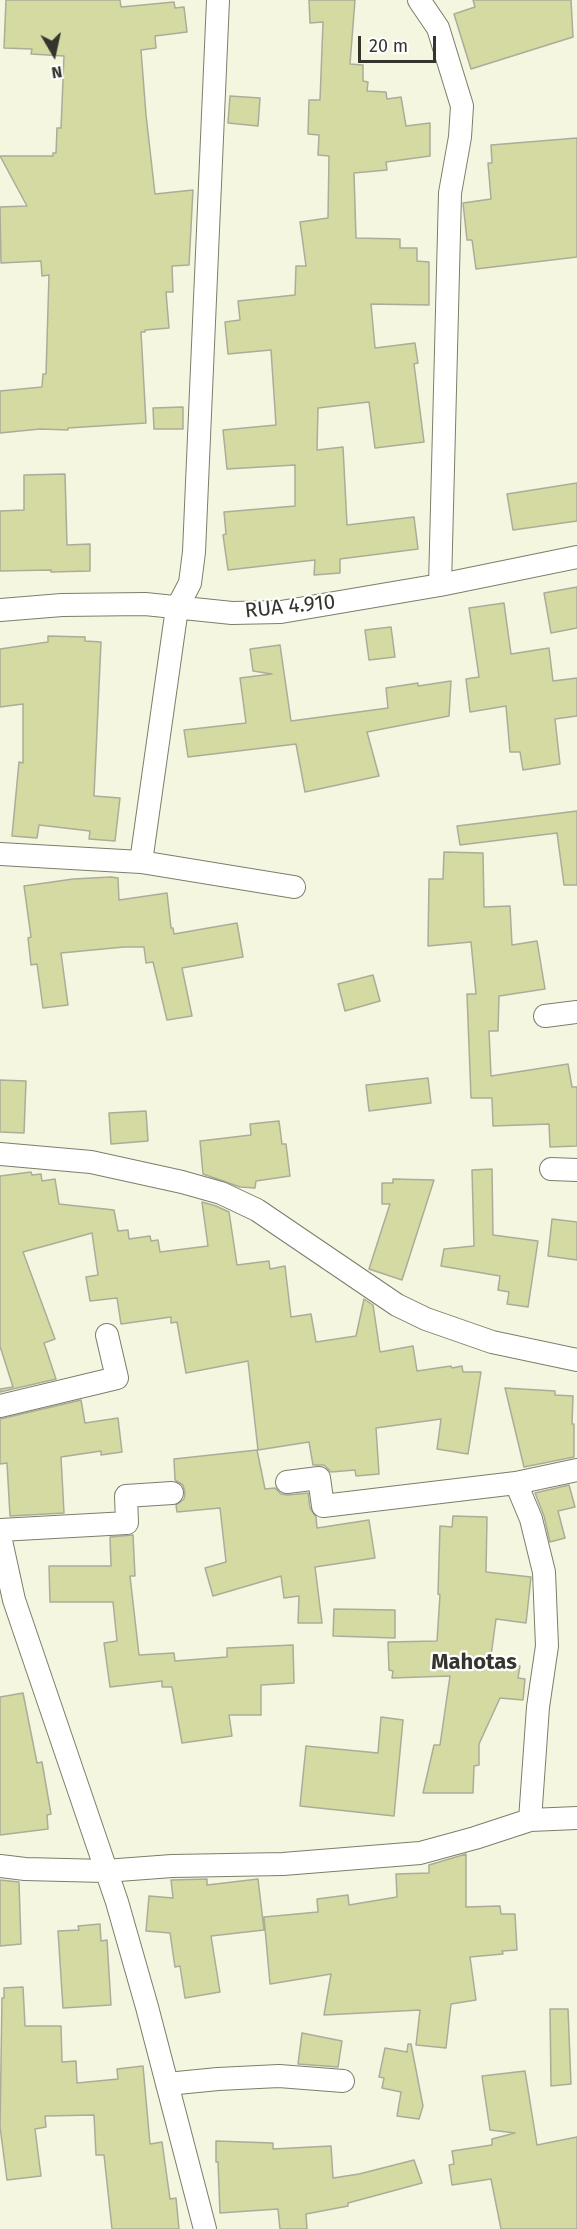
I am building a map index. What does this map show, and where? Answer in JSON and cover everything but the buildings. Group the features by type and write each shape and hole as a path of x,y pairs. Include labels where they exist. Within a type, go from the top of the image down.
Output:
{"street":[{"path":"141,862 177,608 190,583 194,552 218,0"},
{"path":"419,0 438,28 462,106 460,137 450,193 440,585"},
{"name":"RUA 4.910","path":"0,610 62,605 145,604 232,613 281,612 440,585 577,557"},
{"path":"0,854 141,862 294,887"},
{"path":"545,1016 577,1012"},
{"path":"0,1154 91,1162 221,1193 257,1210 398,1305 426,1319 492,1342 577,1360"},
{"path":"552,1169 577,1170"},
{"path":"0,1406 117,1378 107,1335"},
{"path":"287,1482 319,1478 323,1506 516,1483 577,1470"},
{"path":"516,1483 531,1519 544,1572 547,1646 538,1707 530,1820"},
{"path":"0,1530 127,1523 126,1496 172,1493"},
{"path":"0,1536 7,1601 105,1870 129,1944 205,2229"},
{"path":"0,1866 24,1869 105,1870 283,1864 420,1853 530,1820 577,1818"},
{"path":"167,2084 279,2076 343,2081"}],"district":[{"name":"Mahotas","path":"474,1663"}]}
